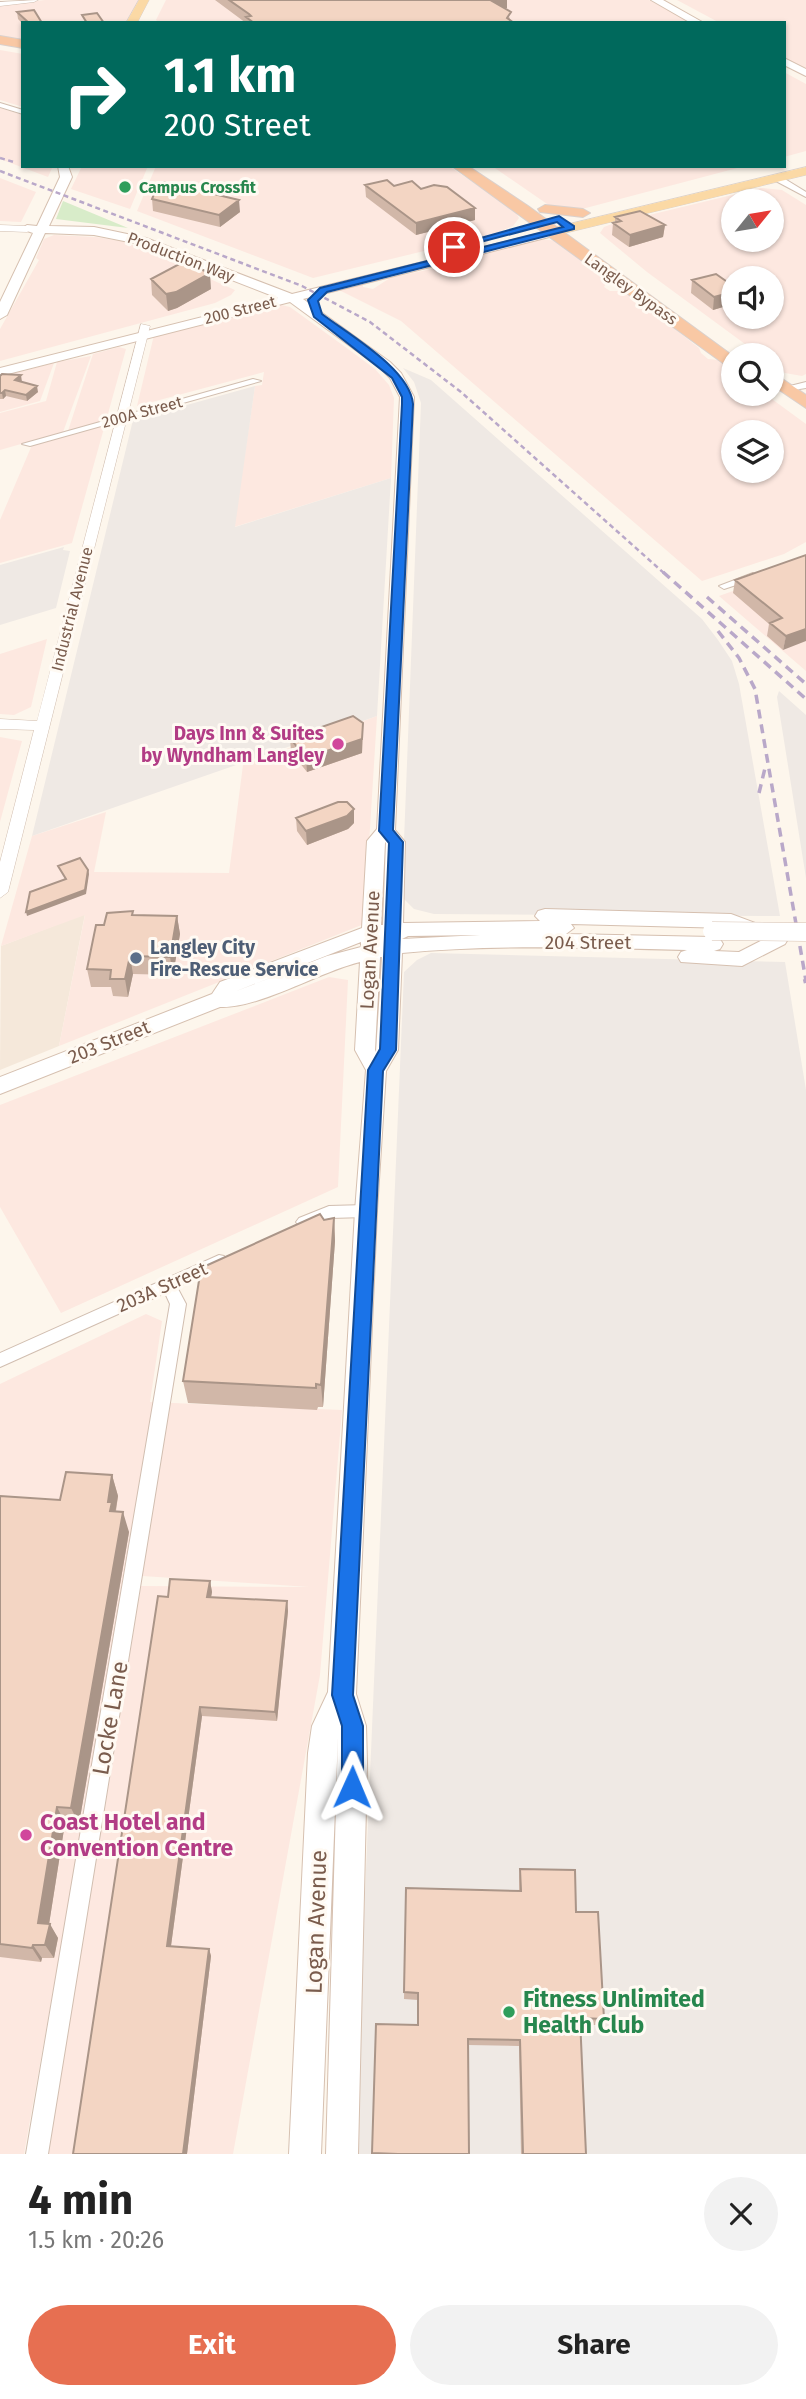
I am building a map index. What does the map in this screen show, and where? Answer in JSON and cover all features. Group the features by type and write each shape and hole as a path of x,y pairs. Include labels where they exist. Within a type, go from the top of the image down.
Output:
{"highway":[{"path":"1,42 21,44"},
{"path":"1,42 21,49"},
{"name":"Langley Bypass","path":"462,168 523,209 554,222 725,343"},
{"name":"Langley Bypass","path":"485,168 721,354"},
{"path":"518,230 523,209"},
{"path":"554,222 583,213"},
{"path":"784,392 806,403"},
{"path":"784,396 806,417"}],"main road":[{"path":"132,21 144,0"},
{"path":"145,21 152,7 152,0"},
{"path":"656,0 695,21"},
{"path":"670,0 708,21"},
{"path":"786,62 806,73"},
{"path":"786,70 806,80"},
{"path":"786,166 806,160"},
{"path":"6,271 52,177 63,168"},
{"path":"0,315 66,177 64,168"},
{"path":"679,202 701,191 761,171 762,168"},
{"path":"777,178 773,170 780,168"},
{"path":"802,172 794,182 802,193"},
{"name":"200 Street","path":"0,363 144,331 518,230 679,202 802,172"},
{"path":"583,213 700,182"},
{"name":"200 Street","path":"0,372 240,302 324,290 554,222"},
{"name":"Production Way","path":"27,229 43,224 63,230 94,230 131,237 283,295"},
{"path":"240,302 249,283"},
{"path":"317,315 313,300 324,290"},
{"name":"Logan Avenue","path":"283,295 317,315 385,365 396,376 407,397 386,831 376,841 368,978 365,1049 376,1070"},
{"name":"Logan Avenue","path":"342,2154 353,1763 352,1726 342,1695 366,1211 376,1070 388,1050 396,842 386,831"},
{"path":"394,904 419,916 438,917 561,916 731,921 778,939"},
{"name":"204 Street","path":"371,942 523,927 806,945"},
{"name":"204 Street","path":"392,938 473,943 806,932"},
{"path":"473,943 522,953 742,959 778,939"},
{"name":"203 Street","path":"219,999 227,987 344,940 371,942"},
{"name":"203 Street","path":"0,1086 219,999 236,1000 334,961 371,942"},
{"path":"334,961 368,978"},
{"name":"Logan Avenue","path":"305,2154 322,1753 326,1726 342,1695"}],"street":[{"path":"0,4 34,0"},
{"path":"0,105 21,111"},
{"path":"777,178 802,193"},
{"name":"Production Way","path":"0,228 27,229"},
{"name":"Industrial Avenue","path":"0,892 144,331"},
{"name":"200A Street","path":"27,444 256,381"},
{"path":"784,388 806,385"},
{"path":"724,586 762,573"},
{"path":"0,724 41,726"},
{"path":"778,939 806,939"},
{"path":"286,1230 329,1212 366,1211"},
{"name":"203A Street","path":"0,1360 239,1252"},
{"name":"Locke Lane","path":"37,2154 178,1304 168,1284"}],"shaded area":[{"path":"45,0 141,0 129,21 21,21 21,41 0,37 0,5"},
{"path":"166,0 649,0 688,21 157,21"},
{"path":"677,0 806,0 806,69 786,58 786,21 716,21"},
{"path":"0,50 21,54 21,106 0,100"},
{"path":"786,73 806,84 806,151 786,156"},
{"path":"0,108 21,114 21,167 0,159"},
{"path":"24,168 52,168 48,177"},
{"path":"81,168 147,168 130,209 71,189"},
{"path":"155,168 452,168 515,211 519,218 513,226 494,234 313,278 137,211"},
{"path":"495,168 737,168 582,209 550,206"},
{"path":"0,178 36,192 21,222 0,221"},
{"path":"784,191 806,205 806,374 802,376 784,372 784,343 744,343 725,329 784,329 784,266 721,266 721,326 647,272 600,233 604,227 721,198 721,252 784,252"},
{"path":"54,235 126,242 235,290 215,303 0,361 0,329 39,260 36,258 44,239"},
{"path":"539,239 558,241 608,280 604,287 633,296 699,348 708,359 721,361 721,406 781,406 806,424 806,542 784,554 702,581 401,321 339,290 363,284 363,287 373,289 390,278 440,267 467,266 462,259"},
{"path":"277,304 290,307 375,369 389,385 394,398 391,478 234,527 255,386 262,385 264,372 137,406 154,335"},
{"path":"119,347 126,349 72,543 0,563 0,520 32,445 67,434 93,354"},
{"path":"91,356 63,432 0,450 0,413 46,401 57,362"},
{"path":"54,363 40,401 0,412 0,377"},
{"path":"403,368 431,380 702,619 718,640 732,661 739,684 780,916 434,914 414,909 404,899 402,892 421,403 414,382"},
{"path":"255,386 235,527 391,478 377,716 32,836 133,420"},
{"path":"64,547 63,550 70,551 56,608 0,625 0,565"},
{"path":"806,565 806,671 719,596"},
{"path":"47,639 31,707 14,715 0,714 0,654"},
{"path":"779,691 806,715 806,878 777,697"},
{"path":"377,716 364,924 59,1046 85,915 1,946 32,836 106,812 94,872 229,873 243,765"},
{"path":"0,737 22,741 0,822"},
{"path":"85,914 59,1046 0,1070 1,946"},
{"path":"431,953 785,962 806,1090 806,2154 354,2154 404,972 417,960"},
{"path":"329,977 348,980 338,1187 61,1313 0,1207 0,1105"},
{"path":"146,1314 162,1321 150,1402 342,1410 320,1675 233,2154 48,2154 141,1586 309,1587 127,1575 24,2154 0,2154 0,1384"}],"green space":[{"path":"63,201 128,228 56,219"}],"building":[{"path":"229,0 495,0 492,1 511,12 507,18 511,21 251,21 246,17 251,16"},
{"path":"34,10 41,21 27,21 17,12"},
{"path":"97,13 103,21 86,21 82,15"},
{"path":"387,180 394,186 412,181 421,189 434,185 447,187 475,208 416,223 365,185"},
{"path":"164,182 239,200 219,215 152,199 157,187"},
{"path":"640,211 665,225 630,235 613,223 621,221 615,217"},
{"path":"183,262 210,273 176,292 166,294 151,279"},
{"path":"716,274 721,278 721,295 714,297 692,280"},
{"path":"2,374 21,375 15,380 37,386 26,395 5,390 0,393"},
{"path":"806,555 806,629 786,636 770,623 782,618 735,580"},
{"path":"353,716 363,723 362,739 306,758 290,738"},
{"path":"338,802 347,802 354,809 347,816 306,831 296,818"},
{"path":"80,858 88,870 85,890 26,912 30,892 66,879 58,866"},
{"name":"Langley City Fire-Rescue Service","path":"133,911 132,915 177,916 170,957 130,956 125,979 110,979 111,970 87,969 96,925 104,925 107,913"},
{"path":"320,1214 324,1220 334,1218 321,1385 316,1384 316,1388 183,1381 201,1268"},
{"path":"66,1472 112,1475 108,1502 112,1502 110,1511 123,1512 71,1808 57,1807 38,1923 50,1924 45,1945 33,1945 32,1948 0,1944 0,1496 60,1500"},
{"path":"170,1579 210,1581 207,1597 287,1601 275,1712 200,1707 167,1946 209,1949 183,2154 73,2154 158,1596 168,1597"},
{"name":"Fitness Unlimited Health Club","path":"520,1869 575,1870 576,1912 598,1912 604,2019 580,2018 586,2154 523,2154 520,2040 468,2039 469,2154 372,2153 376,2024 418,2025 418,1993 404,1992 406,1888 521,1891"}],"railway":[{"path":"0,158 14,162"},
{"path":"0,171 302,286 370,322 461,392 665,574"},
{"path":"663,572 806,699"},
{"path":"707,597 806,684"},
{"path":"718,631 739,658 755,689 806,981"},
{"path":"759,793 766,764"},
{"path":"805,979 806,983"}],"place":[{"name":"Campus Crossfit","path":"125,187"},
{"name":"Days Inn & Suites by Wyndham Langley","path":"338,744"},
{"name":"Langley City Fire-Rescue Service","path":"136,958"},
{"name":"Coast Hotel and Convention Centre","path":"26,1835"},
{"name":"Fitness Unlimited Health Club","path":"509,2012"}],"route":[{"path":"352,1787 352,1726 342,1695 366,1211 376,1070 388,1050 396,842 386,831 408,404 396,376 317,315 313,300 324,290 571,228 559,219 454,247"}]}
